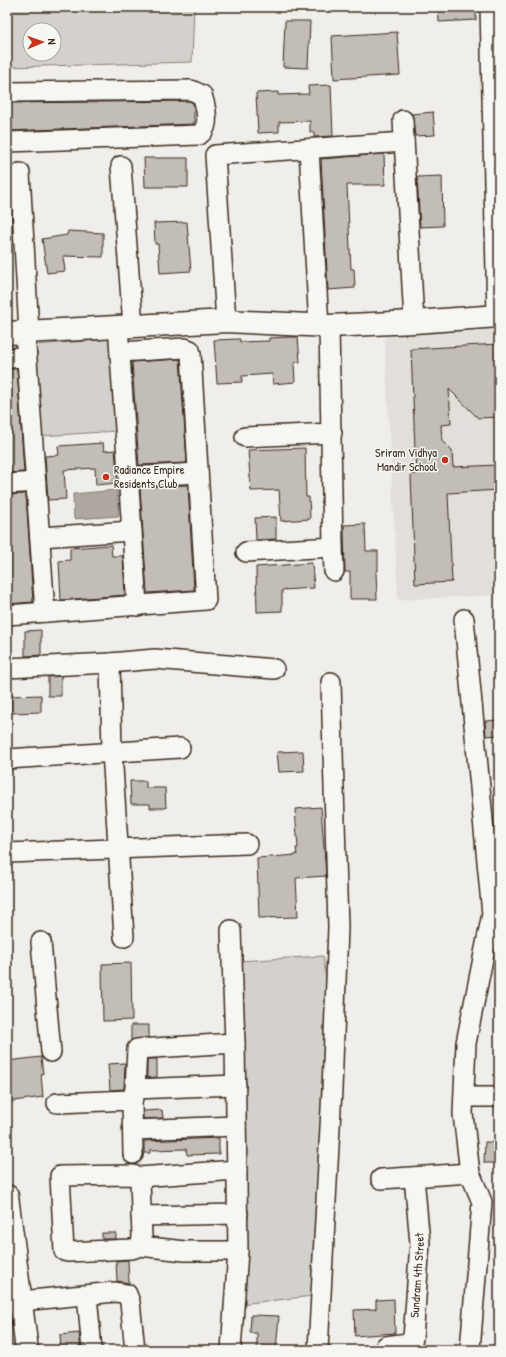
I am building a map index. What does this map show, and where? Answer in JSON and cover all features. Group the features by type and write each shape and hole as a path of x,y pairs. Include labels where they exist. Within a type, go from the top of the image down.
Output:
{"street":[{"path":"20,333 226,321 324,327 498,316 490,7"},
{"path":"7,92 191,90 202,95 206,125 204,132 199,135 7,142"},
{"path":"403,120 414,322"},
{"path":"226,321 215,155 404,142"},
{"path":"309,149 332,433 334,571"},
{"path":"121,166 126,326 120,352 138,606"},
{"path":"20,173 20,333 27,357 45,612"},
{"path":"7,614 138,606 206,600 190,350 185,348 120,352"},
{"path":"7,358 27,357"},
{"path":"245,437 332,433"},
{"path":"128,477 198,473"},
{"path":"7,484 36,482"},
{"path":"40,537 132,531"},
{"path":"246,552 333,547"},
{"path":"464,618 496,914 466,1043 463,1114 470,1173 490,1201 470,1350"},
{"path":"7,668 110,663 155,659 274,669"},
{"path":"110,663 112,752 124,937"},
{"path":"318,1350 332,1090 338,927 331,682"},
{"path":"7,759 180,748"},
{"path":"7,853 247,844"},
{"path":"231,930 235,1043 238,1214 238,1251 231,1350"},
{"path":"41,942 51,1052"},
{"path":"133,1154 134,1096 137,1049 235,1043"},
{"path":"57,1103 128,1100 134,1096 236,1085"},
{"path":"464,1097 499,1097"},
{"path":"134,1130 236,1126"},
{"path":"237,1170 139,1177 60,1176 64,1251 137,1249 140,1246 186,1252 238,1251"},
{"path":"381,1179 470,1173"},
{"path":"139,1177 142,1237 140,1246"},
{"name":"Sundram 4th Street","path":"384,1350 386,1346 408,1343 413,1339 420,1243 414,1177"},
{"path":"7,1196 27,1350"},
{"path":"141,1216 238,1214"},
{"path":"21,1301 115,1292 127,1294 130,1302 134,1350"},
{"path":"87,1295 92,1350"}],"shaded area":[{"path":"7,7 194,7 192,62 7,67"},
{"name":"Sriram Vidhya Mandir School","path":"499,318 499,595 398,600 384,326"},
{"path":"112,339 118,431 41,436 35,345"},
{"path":"117,490 119,516 74,519 73,494"},
{"path":"323,956 327,988 313,1296 240,1304 238,961"}],"building":[{"path":"438,7 476,7 476,20 439,22"},
{"path":"285,21 310,21 308,68 283,67"},
{"path":"397,32 400,75 334,79 332,36"},
{"path":"331,85 333,136 314,137 314,132 310,132 310,121 279,122 279,132 258,133 256,93 278,92 278,95 309,94 308,86"},
{"path":"189,101 193,103 194,124 7,131 7,103"},
{"path":"433,112 435,135 415,136 412,114"},
{"path":"384,154 385,185 347,185 351,269 354,269 355,288 328,290 321,159"},
{"path":"144,158 188,158 188,187 145,187"},
{"path":"442,176 443,226 420,227 417,177"},
{"path":"187,222 191,271 160,273 158,244 155,244 154,223"},
{"path":"68,231 103,233 103,257 63,256 65,271 47,273 42,239 67,235"},
{"path":"298,337 300,362 294,363 295,382 273,384 272,374 242,376 242,382 217,383 214,340 240,339 240,342 269,341 269,338"},
{"path":"499,344 499,417 478,418 449,389 451,424 441,425 442,441 452,451 453,467 499,465 499,490 448,493 452,582 415,584 411,475 416,474 411,349"},
{"path":"180,359 187,463 139,465 132,362"},
{"path":"7,369 17,369 24,472 7,473"},
{"name":"Radiance Empire Residents Club","path":"103,443 104,451 115,450 118,483 96,485 95,468 64,470 66,499 48,500 45,456 59,455 58,446"},
{"path":"305,448 306,497 309,497 310,519 281,521 279,490 251,491 248,450"},
{"path":"188,485 194,590 147,593 140,487"},
{"path":"26,494 33,602 7,604 7,495"},
{"path":"276,517 276,539 256,540 255,518"},
{"path":"365,524 366,551 378,551 378,571 376,571 377,599 350,599 350,572 345,572 344,525"},
{"path":"111,545 112,556 123,556 125,595 61,600 59,561 70,560 70,548"},
{"path":"312,563 314,588 282,590 282,611 257,612 256,567"},
{"path":"41,630 41,655 25,656 25,631"},
{"path":"61,676 61,696 48,696 48,677"},
{"path":"41,695 41,712 11,713 11,696"},
{"path":"499,720 499,735 486,736 485,721"},
{"path":"303,751 304,771 279,772 277,752"},
{"path":"130,781 146,781 146,788 165,788 166,808 150,808 150,804 131,804"},
{"path":"321,807 326,876 296,878 298,917 259,918 257,858 297,855 296,848 298,848 295,809"},
{"path":"131,963 132,1020 103,1021 102,964"},
{"path":"131,1025 149,1025 149,1037 131,1040"},
{"path":"41,1057 43,1097 7,1102 7,1061"},
{"path":"147,1059 157,1059 157,1077 147,1078"},
{"path":"125,1063 124,1089 110,1090 108,1064"},
{"path":"162,1110 163,1118 143,1119 143,1111"},
{"path":"219,1138 219,1154 187,1155 186,1149 150,1150 150,1153 144,1153 144,1141"},
{"path":"485,1142 499,1142 498,1163 484,1163"},
{"path":"102,1233 116,1233 116,1239 102,1239"},
{"path":"128,1260 129,1283 117,1281 116,1261"},
{"path":"394,1299 395,1333 355,1336 354,1310 376,1309 376,1300"},
{"path":"251,1315 279,1316 276,1350 257,1350 257,1333 250,1333"},
{"path":"79,1333 81,1350 61,1350 60,1335"}],"place":[{"name":"Sriram Vidhya Mandir School","path":"445,460"},
{"name":"Radiance Empire Residents Club","path":"106,477"}]}
